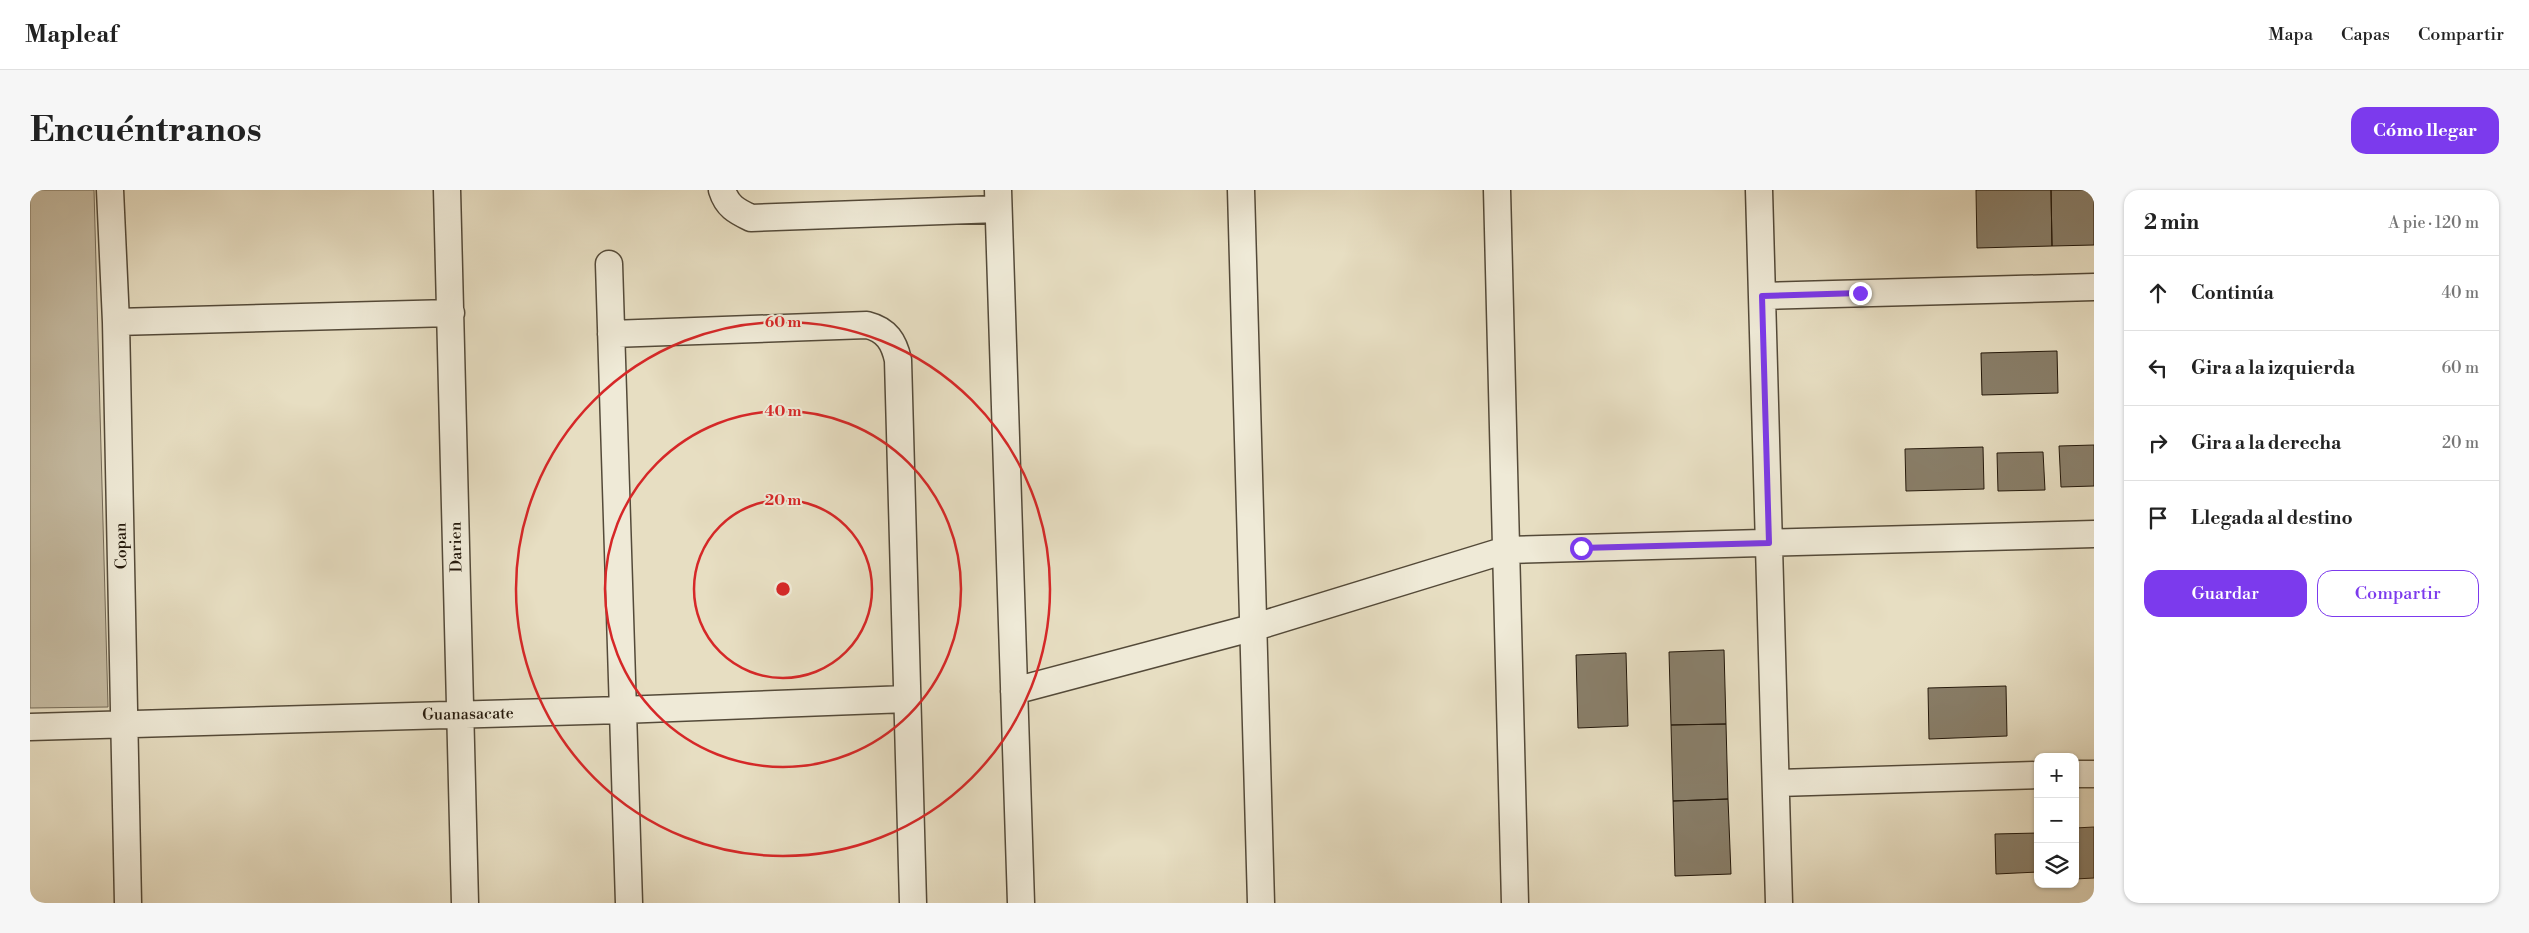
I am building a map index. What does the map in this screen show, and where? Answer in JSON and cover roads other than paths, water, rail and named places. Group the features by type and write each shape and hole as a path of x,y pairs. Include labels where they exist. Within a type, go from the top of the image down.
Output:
{"street":[{"name":"Copan","path":"110,190 116,322 128,903"},
{"name":"Darien","path":"448,190 465,903"},
{"path":"722,190 725,198 734,210 751,218 998,199 1021,903"},
{"path":"1241,190 1261,903"},
{"path":"1498,190 1515,903"},
{"path":"1759,190 1779,903"},
{"path":"609,264 629,903"},
{"path":"1762,296 2094,287"},
{"path":"116,322 451,313"},
{"path":"611,334 867,325 876,327 888,336 895,347 898,360 913,903"},
{"path":"1014,691 1254,627 1506,550 2094,534"},
{"name":"Guanasacate","path":"30,727 622,710 907,699"},
{"path":"2079,774 2094,774"},
{"path":"1776,783 2034,775"}]}
